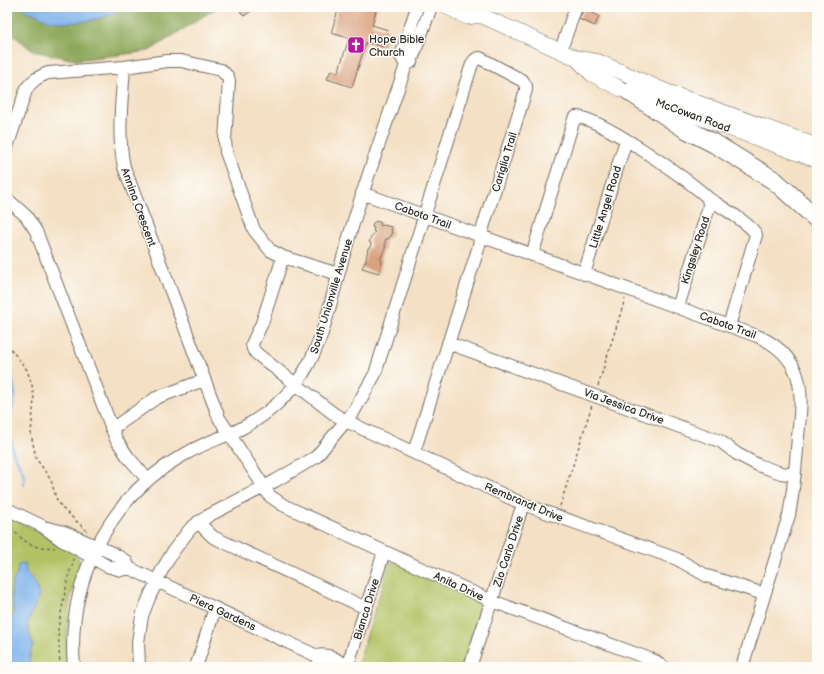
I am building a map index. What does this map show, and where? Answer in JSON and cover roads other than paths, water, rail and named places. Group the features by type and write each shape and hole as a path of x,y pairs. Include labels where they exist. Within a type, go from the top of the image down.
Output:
{"highway":[{"path":"630,92 684,128 715,144 775,181 817,219"}],"main road":[{"name":"McCowan Road","path":"448,7 467,17 478,11 560,52 576,58 599,62 665,91 817,146"},
{"name":"McCowan Road","path":"576,58 592,74 630,92 817,160"}],"street":[{"name":"South Unionville Avenue","path":"406,65 402,56 417,7"},
{"name":"South Unionville Avenue","path":"74,667 73,636 77,606 83,580 96,546 121,508 148,480 183,455 249,424 273,407 296,384 313,357 318,345 362,193 406,65 411,62 431,7"},
{"path":"560,52 576,7"},
{"name":"Cariglia Trail","path":"414,452 526,90 526,86 523,81 483,59 475,59 473,62 424,216"},
{"path":"7,147 26,90 35,79 48,73 124,67 167,61 181,61 216,69 228,77 229,82 225,140 226,152 254,230 270,250 283,257 338,274"},
{"name":"Annina Crescent","path":"124,67 120,134 124,167 219,418 264,487"},
{"path":"532,254 574,120 579,117 584,118 626,140 670,168 755,232 756,235 728,326"},
{"name":"Little Angel Road","path":"584,274 626,140"},
{"name":"Caboto Trail","path":"362,193 757,336 774,345 787,357 795,371 800,387 795,476 789,515 742,667"},
{"path":"7,198 26,216 33,225 111,428 128,458 148,480"},
{"name":"Kingsley Road","path":"678,307 708,210 708,198"},
{"path":"139,667 138,642 142,616 157,581 174,550 191,528 208,516 264,487 316,457 354,411 375,374 424,216"},
{"name":"Rembrandt Drive","path":"283,257 264,318 252,347 257,354 334,414 523,504 677,559 707,576 764,594"},
{"name":"Via Jessica Drive","path":"448,343 689,430 720,442 737,454 758,465 795,476"},
{"path":"111,428 156,398 204,380"},
{"name":"Anita Drive","path":"264,487 270,496 283,505 492,601 650,659 663,667"},
{"name":"Zio Carlo Drive","path":"470,667 523,504"},
{"name":"Piera Gardens","path":"7,509 42,526 64,532 114,554 126,561 129,568"},
{"path":"198,522 213,537 366,608"},
{"name":"Piera Gardens","path":"42,526 60,540 107,566 121,570 129,568 317,656 321,664 328,667"},
{"name":"Bianca Drive","path":"347,667 384,552"},
{"path":"196,667 215,608"},
{"name":"Piera Gardens","path":"317,656 325,654 337,659 347,667"}],"water":[{"path":"22,7 127,7 108,16 97,19 63,22 42,18"},
{"path":"152,7 185,7 177,10 169,10"},
{"path":"25,564 26,572 36,585 39,597 27,624 33,645 30,654 29,667 7,667 6,635 13,616 11,589 18,570 18,565"}],"waterway":[{"path":"7,367 11,370 15,397 10,417 9,432 13,452 24,475 24,485"}],"place":[{"name":"Hope Bible Church","path":"356,45"}]}
